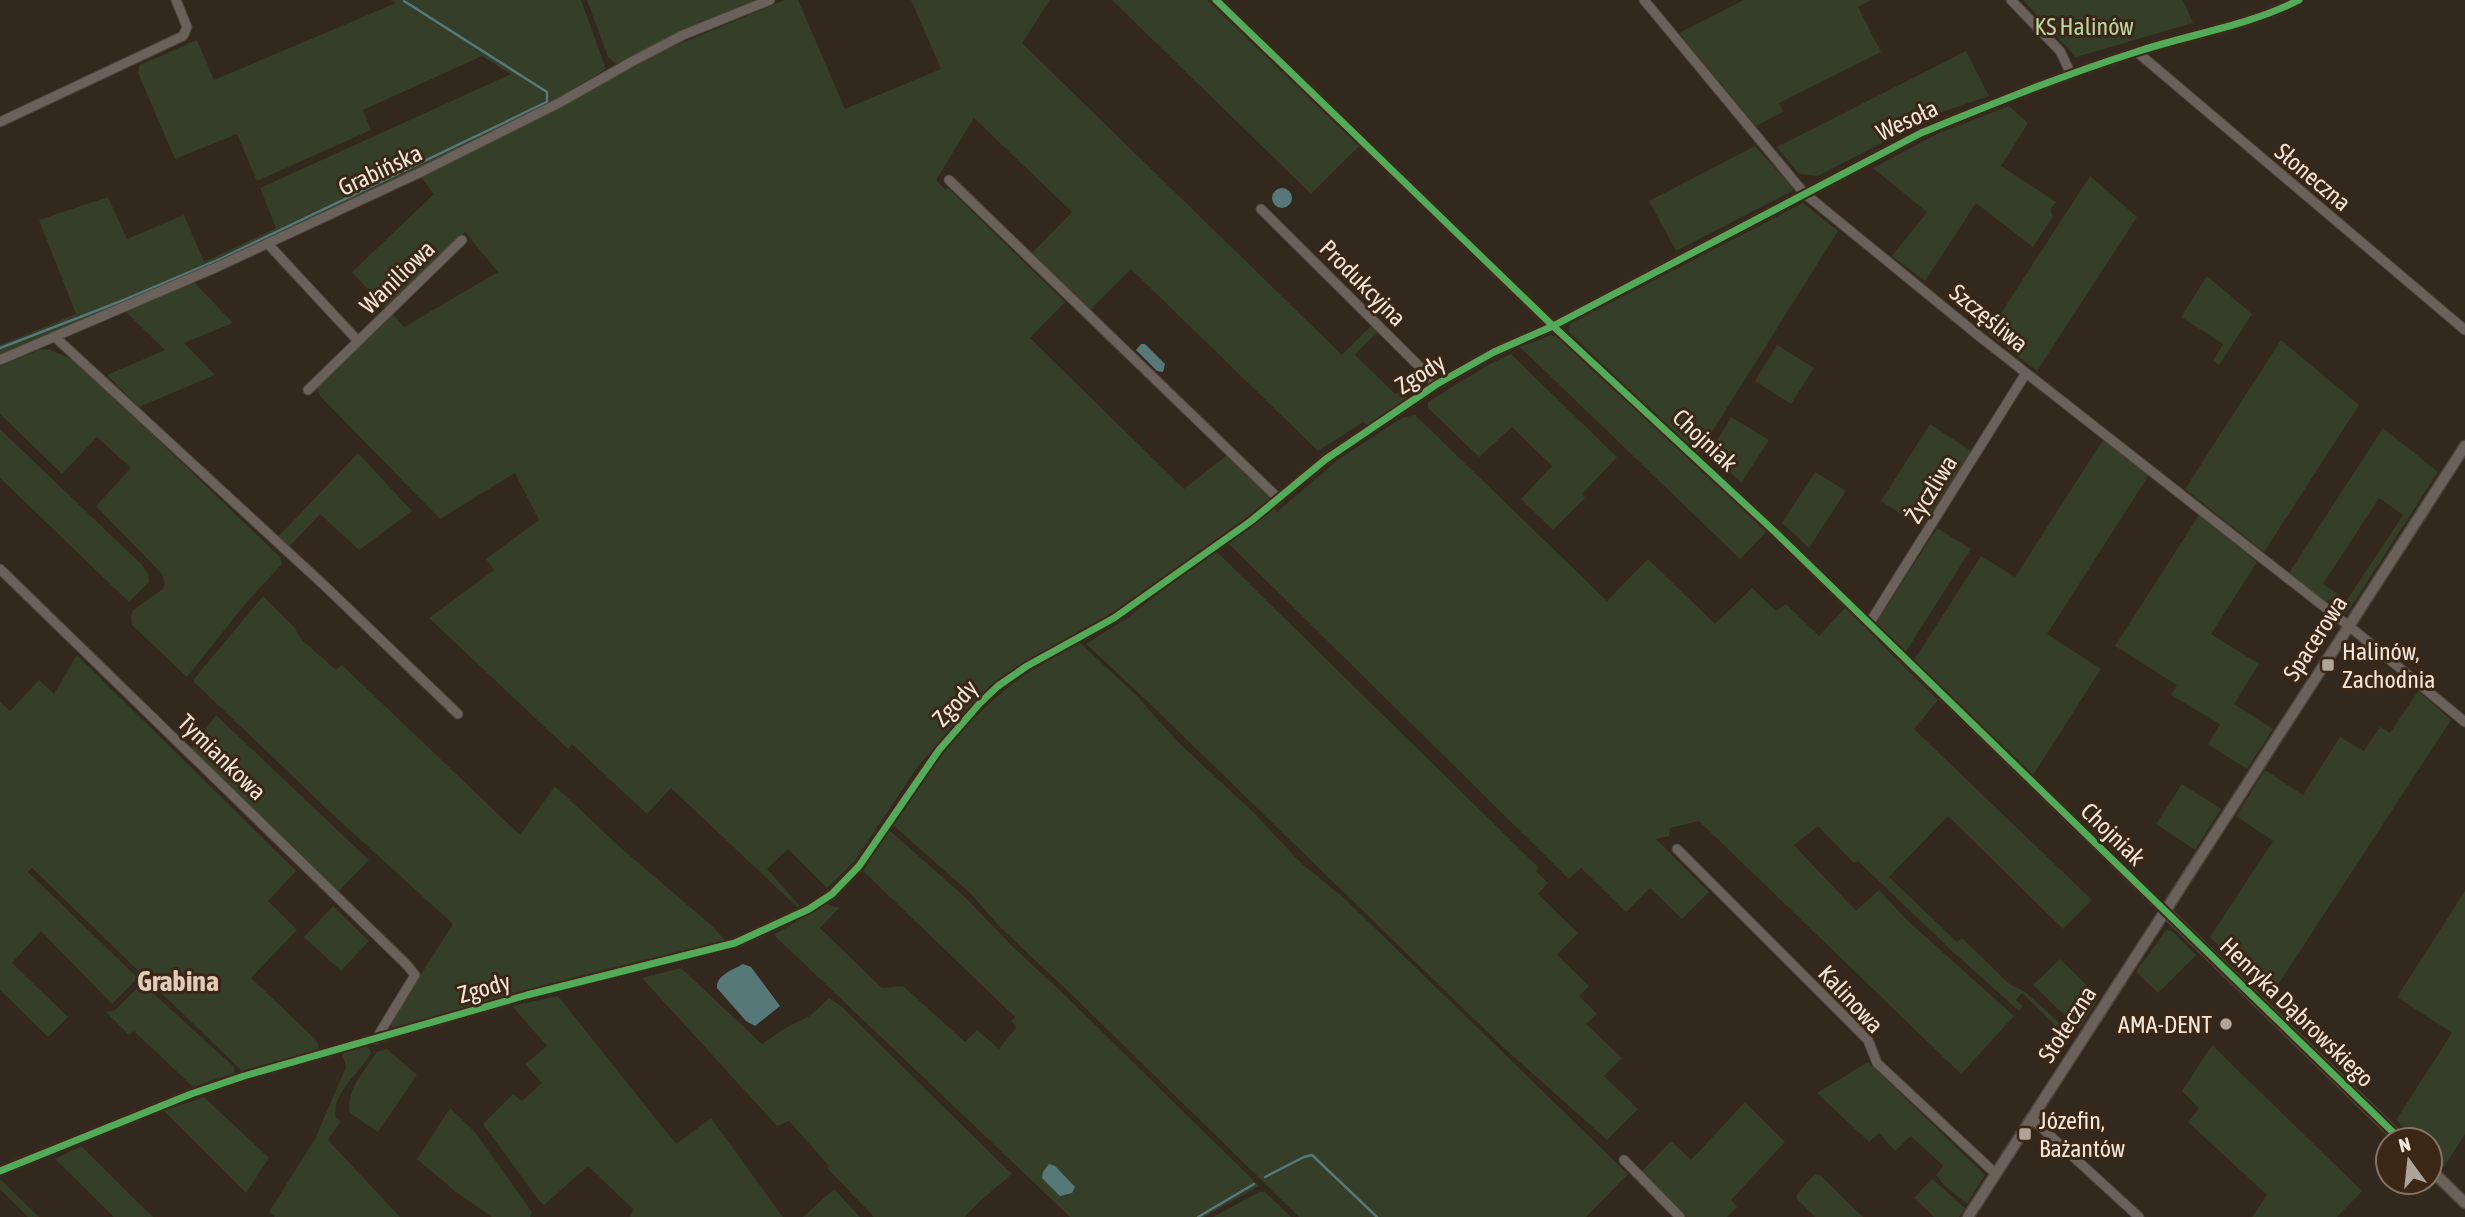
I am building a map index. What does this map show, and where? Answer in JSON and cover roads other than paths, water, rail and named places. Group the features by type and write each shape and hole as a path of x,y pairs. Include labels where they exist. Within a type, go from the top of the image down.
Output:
{"street":[{"path":"0,122 183,36 187,27 176,0"},
{"name":"Grabińska","path":"0,360 268,244 559,103 683,35 770,0"},
{"name":"Chojniak","path":"1216,0 1553,326 1774,531 2166,912"},
{"name":"Szczęśliwa","path":"1644,0 1804,193 2465,722"},
{"path":"2011,0 2060,51 2071,74"},
{"name":"Wesoła","path":"1553,326 1804,193 1983,106 2137,51 2271,14 2299,0"},
{"name":"Słoneczna","path":"2137,51 2465,330"},
{"path":"949,180 1279,499"},
{"name":"Produkcyjna","path":"1261,209 1437,384"},
{"name":"Waniliowa","path":"308,390 463,240"},
{"name":"Waniliowa","path":"268,244 358,341"},
{"name":"Zgody","path":"0,1171 191,1094 244,1076 527,995 735,943 759,934 823,901 859,866 939,750 998,686 1027,666 1114,618 1279,499 1326,459 1437,384 1494,352 1553,326"},
{"path":"55,337 326,587 458,714"},
{"name":"Życzliwa","path":"1869,625 2026,373"},
{"name":"Spacerowa","path":"2200,855 2465,446"},
{"name":"Tymiankowa","path":"0,569 415,975 376,1039"},
{"name":"Kalinowa","path":"1677,849 1868,1040 1877,1063 1996,1174"},
{"name":"Stołeczna","path":"1968,1217 2166,912 2200,855"},
{"name":"Henryka Dąbrowskiego","path":"2166,912 2386,1126"},
{"path":"2031,1118 2139,1217"},
{"path":"1623,1160 1681,1217"},
{"path":"2444,1183 2465,1203"}],"water":[{"path":"1278,188 1286,188 1292,198 1286,208 1278,208 1272,202 1272,194"},
{"path":"1141,344 1145,344 1165,364 1163,372 1157,371 1136,350"},
{"path":"743,964 751,967 780,1006 755,1026 746,1021 717,988 722,976"},
{"path":"1049,1164 1055,1166 1075,1187 1072,1193 1060,1196 1042,1178"}],"waterway":[{"path":"0,348 218,260 547,102 547,92 404,1"},
{"path":"1265,1177 1312,1155 1377,1217"},
{"path":"1198,1217 1254,1184"}],"place":[{"name":"Halinów, Zachodnia","path":"2328,665"},
{"name":"AMA-DENT","path":"2226,1024"},
{"name":"Józefin, Bażantów","path":"2025,1134"}],"district":[{"name":"Grabina","path":"178,981"}],"park label":[{"name":"KS Halinów","path":"2084,26"}]}
